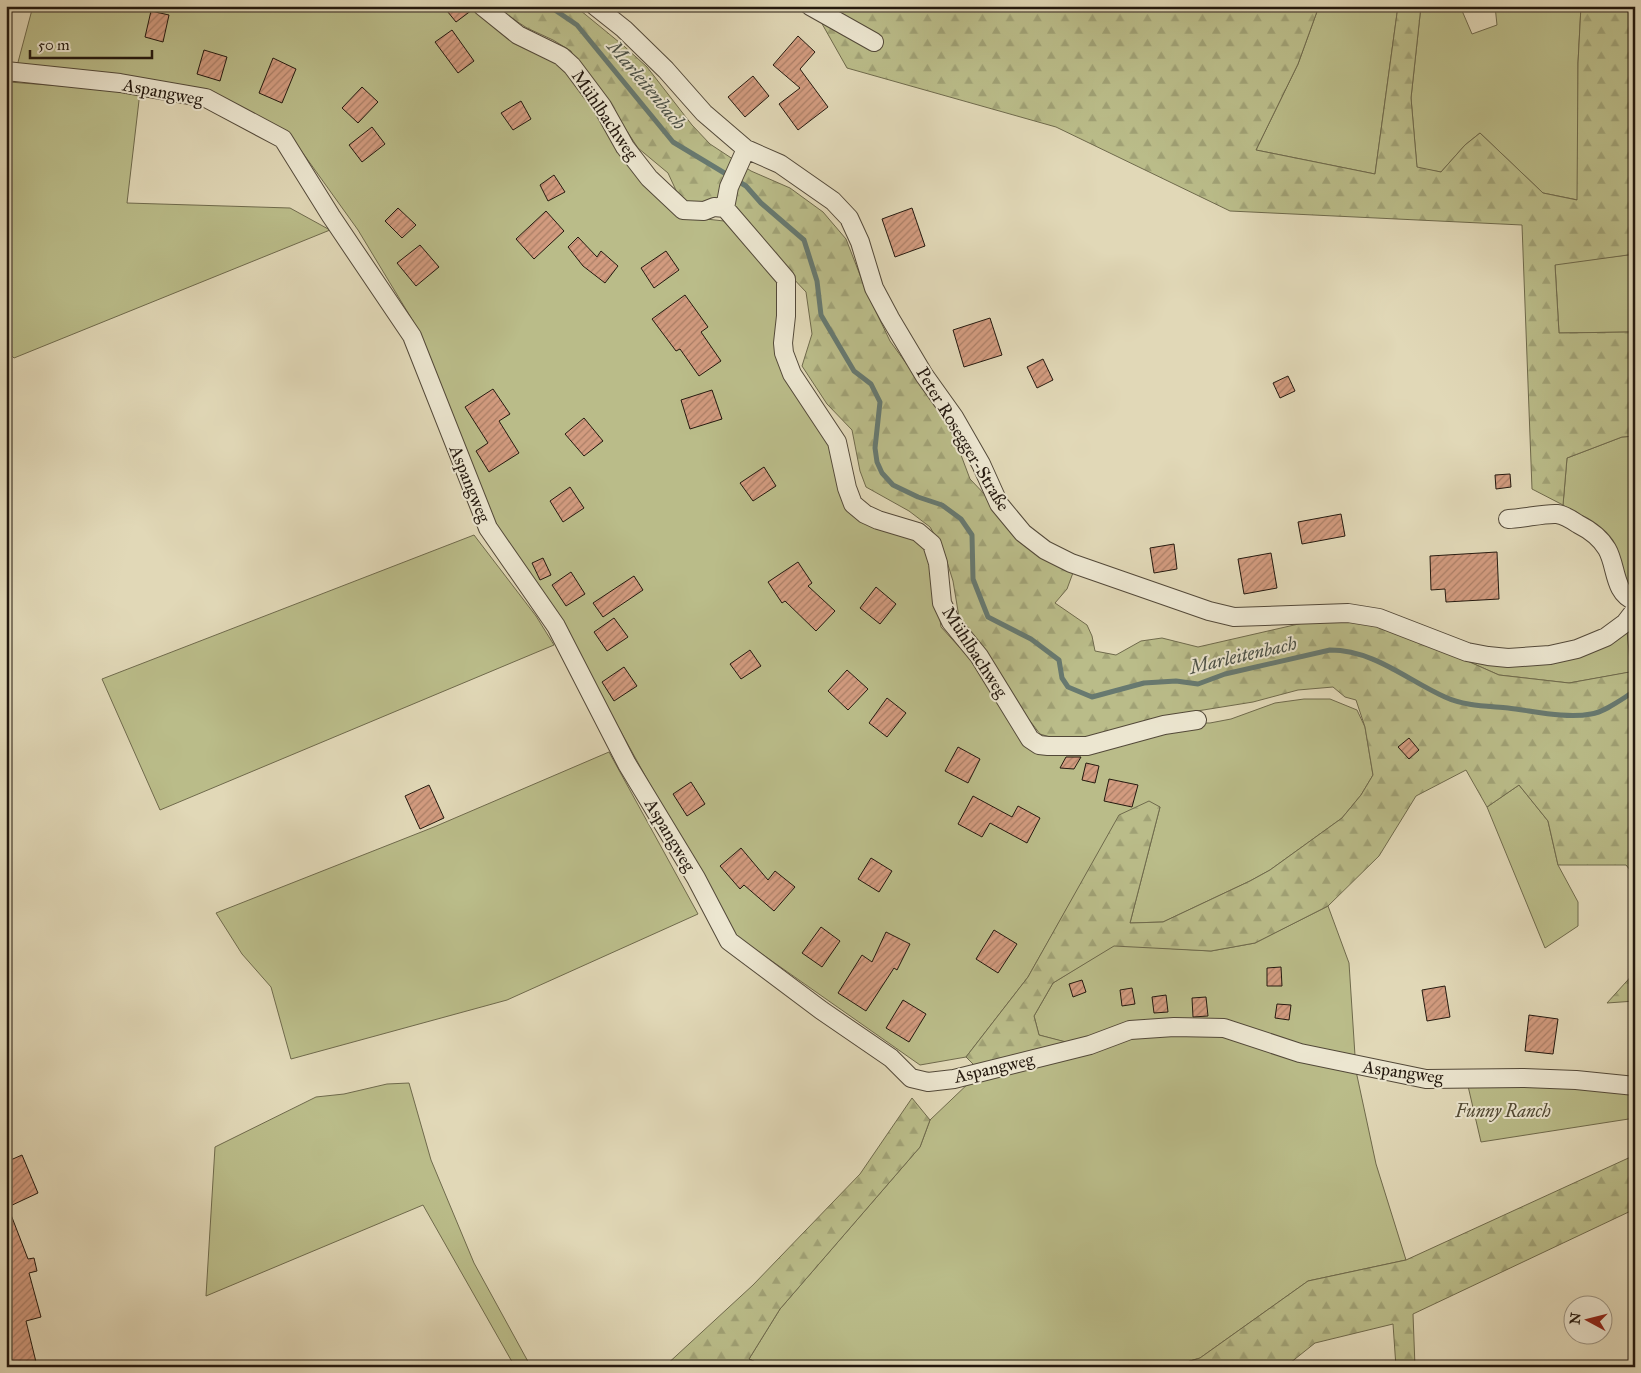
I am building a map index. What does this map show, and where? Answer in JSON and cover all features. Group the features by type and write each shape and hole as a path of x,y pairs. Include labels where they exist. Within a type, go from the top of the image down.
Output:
{"street":[{"name":"Mühlbachweg","path":"482,6 518,35 561,56 572,66 602,106 626,147 649,178 683,210 704,211 714,207 725,208 786,279 784,353 792,374 836,442 846,488 853,504 865,514 878,520 918,532 932,544 938,562 942,603 952,622 979,656 1030,739 1039,745 1087,746 1164,725 1197,720"},
{"name":"Peter Rosegger-Straße","path":"595,6 624,29 666,70 704,113 746,149 780,164 833,201 849,218 860,242 874,288 924,375 958,424 981,464 999,504 1023,534 1045,550 1071,563 1209,611 1234,617 1348,613 1379,618 1467,652 1488,656 1508,658 1550,655 1577,649 1606,637 1625,623 1635,610"},
{"path":"810,6 874,42"},
{"name":"Aspangweg","path":"6,71 120,83 206,98 283,139 331,216 412,336 488,528 556,626 627,764 696,878 729,941 891,1058 911,1078 928,1082 954,1079 1090,1045 1130,1030 1174,1027 1224,1028 1300,1053 1426,1079 1523,1078 1576,1080 1635,1086"},
{"path":"725,208 729,187 746,149"},
{"path":"1534,503 1588,529 1599,539 1608,551 1619,586 1627,598 1635,601"},
{"path":"1508,519 1557,514"}],"green space":[{"path":"33,6 475,6 559,61 688,217 724,221 782,284 778,342 831,443 841,491 915,536 925,546 937,597 941,627 992,683 1025,743 1185,723 1210,723 1231,719 1275,703 1304,699 1330,699 1357,710 1365,727 1373,775 1361,795 1342,818 1270,870 1163,922 1130,923 1160,807 1120,815 1028,977 966,1057 920,1065 732,933 562,625 491,524 413,321 358,230 287,131 205,90 17,66"},
{"path":"493,6 575,6 647,67 692,125 710,144 751,171 790,188 823,212 846,239 867,293 890,341 924,388 955,439 970,479 990,500 1074,570 1067,589 1055,603 1087,625 1092,636 1095,651 1116,655 1141,641 1162,638 1198,647 1333,618 1377,624 1422,641 1499,675 1569,683 1635,671 1635,876 1626,865 1558,865 1548,821 1519,785 1487,807 1466,770 1416,796 1379,856 1328,906 1255,943 1211,951 1114,946 1053,983 1034,1016 1039,1035 1074,1044 981,1072 966,1057 1028,977 1119,815 1149,801 1160,807 1130,923 1163,922 1250,881 1270,870 1342,818 1361,795 1373,775 1365,727 1356,700 1345,697 1333,687 1298,690 1253,702 1166,716 1097,737 1053,738 1040,734 1024,713 994,664 959,617 953,581 943,549 930,527 909,511 866,487 860,471 852,430 827,404 802,366 812,334 806,292 790,275 758,232 733,208 696,205 680,199 668,173 638,148 615,113 580,69 571,51 527,28"},
{"path":"812,6 1319,6 1298,64 1256,150 1375,174 1398,6 1421,6 1411,98 1417,167 1441,172 1465,145 1480,133 1543,193 1577,200 1578,63 1581,6 1635,6 1635,254 1555,265 1559,333 1631,332 1635,340 1635,436 1622,437 1567,458 1563,505 1532,489 1522,225 1230,211 1056,127 847,68"},
{"path":"1319,6 1398,6 1375,174 1256,150 1298,64"},
{"path":"1421,6 1460,6 1472,34 1497,25 1495,6 1581,6 1578,63 1578,200 1543,193 1480,133 1465,145 1441,172 1417,168 1411,98"},
{"path":"9,82 140,92 127,203 290,208 330,230 14,358 6,350 6,103"},
{"path":"1635,254 1635,340 1631,332 1559,333 1555,264"},
{"path":"1635,436 1635,591 1628,589 1587,521 1563,505 1567,458 1622,437"},
{"path":"474,535 536,616 554,645 160,810 102,679"},
{"path":"1627,631 1631,672 1569,683 1499,675 1456,656 1557,647"},
{"path":"609,752 698,914 507,1000 291,1059 271,987 242,954 216,913 434,827"},
{"path":"1519,785 1548,821 1558,865 1578,902 1578,926 1545,948 1487,807"},
{"path":"1328,906 1349,963 1356,1071 1376,1164 1406,1260 1308,1281 1200,1358 1170,1367 766,1367 749,1359 780,1309 920,1147 930,1120 973,1079 1072,1044 1039,1035 1034,1016 1053,983 1114,945 1211,951 1255,943"},
{"path":"1635,972 1635,1001 1607,1003"},
{"path":"409,1083 431,1160 474,1263 531,1367 515,1367 423,1205 206,1296 215,1147 316,1097 344,1094 387,1084"},
{"name":"Funny Ranch","path":"1548,1084 1635,1090 1635,1118 1481,1142 1468,1086"},
{"path":"912,1098 930,1120 920,1147 780,1309 749,1359 766,1367 664,1367 753,1285 860,1174"},
{"path":"1635,1155 1635,1209 1413,1314 1415,1367 1396,1367 1393,1324 1315,1343 1285,1367 1170,1367 1200,1358 1308,1281 1406,1260"}],"building":[{"path":"443,6 472,6 472,10 456,22"},
{"path":"151,11 169,15 163,42 145,37"},
{"path":"452,30 474,61 458,73 435,42"},
{"path":"798,36 815,52 800,69 828,107 798,130 779,104 800,88 773,65"},
{"path":"204,50 227,57 220,81 197,74"},
{"path":"273,58 296,69 282,103 259,93"},
{"path":"753,76 769,96 745,117 728,97"},
{"path":"362,87 378,102 358,123 342,108"},
{"path":"521,101 531,119 513,130 501,113"},
{"path":"372,127 385,144 362,162 349,145"},
{"path":"554,175 565,192 548,201 540,185"},
{"path":"398,208 416,225 402,238 385,221"},
{"path":"912,208 925,246 895,257 882,219"},
{"path":"546,211 564,231 534,259 516,239"},
{"path":"578,237 597,257 601,251 618,266 605,283 583,266 568,247"},
{"path":"420,245 439,267 416,286 397,263"},
{"path":"666,251 679,270 654,288 641,268"},
{"path":"685,295 708,327 701,332 721,361 699,376 680,349 676,351 652,319"},
{"path":"990,318 1002,355 964,367 953,330"},
{"path":"1043,359 1053,380 1037,388 1027,367"},
{"path":"1288,376 1295,391 1280,398 1273,383"},
{"path":"493,389 510,414 499,421 519,453 489,472 476,451 488,443 465,407"},
{"path":"712,390 722,419 690,429 681,400"},
{"path":"584,418 603,441 584,456 565,434"},
{"path":"764,467 776,486 753,501 740,483"},
{"path":"1510,474 1511,487 1496,489 1495,475"},
{"path":"570,487 584,508 563,522 550,501"},
{"path":"1341,514 1345,536 1302,544 1298,522"},
{"path":"1174,544 1177,569 1154,573 1150,548"},
{"path":"1497,552 1499,599 1446,602 1445,589 1431,590 1430,556"},
{"path":"1271,553 1277,588 1244,594 1238,559"},
{"path":"543,558 551,575 540,580 532,563"},
{"path":"798,562 812,583 808,586 835,611 816,631 785,601 782,603 768,582"},
{"path":"571,572 585,594 566,606 552,585"},
{"path":"634,576 643,590 603,617 593,603"},
{"path":"876,587 896,604 880,624 860,608"},
{"path":"614,618 628,637 607,651 594,632"},
{"path":"750,650 761,666 741,679 730,664"},
{"path":"624,667 637,686 614,701 602,682"},
{"path":"847,670 868,689 848,710 828,691"},
{"path":"887,698 906,713 887,737 869,723"},
{"path":"1409,738 1419,750 1409,759 1398,747"},
{"path":"958,747 980,759 968,783 945,771"},
{"path":"1066,757 1081,757 1074,769 1060,768"},
{"path":"1086,763 1099,766 1095,783 1082,780"},
{"path":"1109,779 1138,785 1132,807 1104,801"},
{"path":"691,782 705,804 687,816 673,794"},
{"path":"429,785 444,818 420,829 405,796"},
{"path":"973,796 1012,817 1018,806 1040,818 1027,843 990,823 982,837 958,824"},
{"path":"741,848 768,880 775,871 795,887 774,911 744,885 740,889 720,866"},
{"path":"871,858 892,871 879,892 858,879"},
{"path":"821,927 840,941 822,967 802,953"},
{"path":"994,930 1017,944 998,973 976,959"},
{"path":"886,932 910,944 897,970 894,968 866,1011 838,993 862,955 872,962"},
{"path":"1281,967 1282,986 1267,986 1267,968"},
{"path":"1082,980 1086,992 1073,997 1069,984"},
{"path":"1445,986 1450,1017 1427,1021 1422,990"},
{"path":"1132,988 1135,1004 1122,1006 1120,990"},
{"path":"1166,995 1168,1012 1154,1013 1152,997"},
{"path":"1206,997 1208,1016 1193,1017 1192,998"},
{"path":"903,1000 926,1014 909,1042 886,1028"},
{"path":"1277,1004 1291,1005 1289,1020 1275,1018"},
{"path":"1529,1015 1558,1019 1553,1054 1525,1051"},
{"path":"22,1155 38,1193 8,1207 28,1259 34,1258 37,1271 29,1273 41,1317 26,1321 36,1362 9,1367 6,1356 6,1162"}],"waterway":[{"name":"Marleitenbach","path":"549,6 577,25 673,142 746,186 761,203 804,240 817,281 821,315 854,371 871,384 880,402 875,448 877,462 882,473 893,485 918,497 942,505 961,519 972,535 973,579 988,617 1031,639 1059,660 1062,678 1068,687 1092,697 1144,683 1176,681 1198,684 1225,674 1330,650 1346,651 1376,660 1445,697 1476,705 1571,716 1602,711 1635,691"}]}
